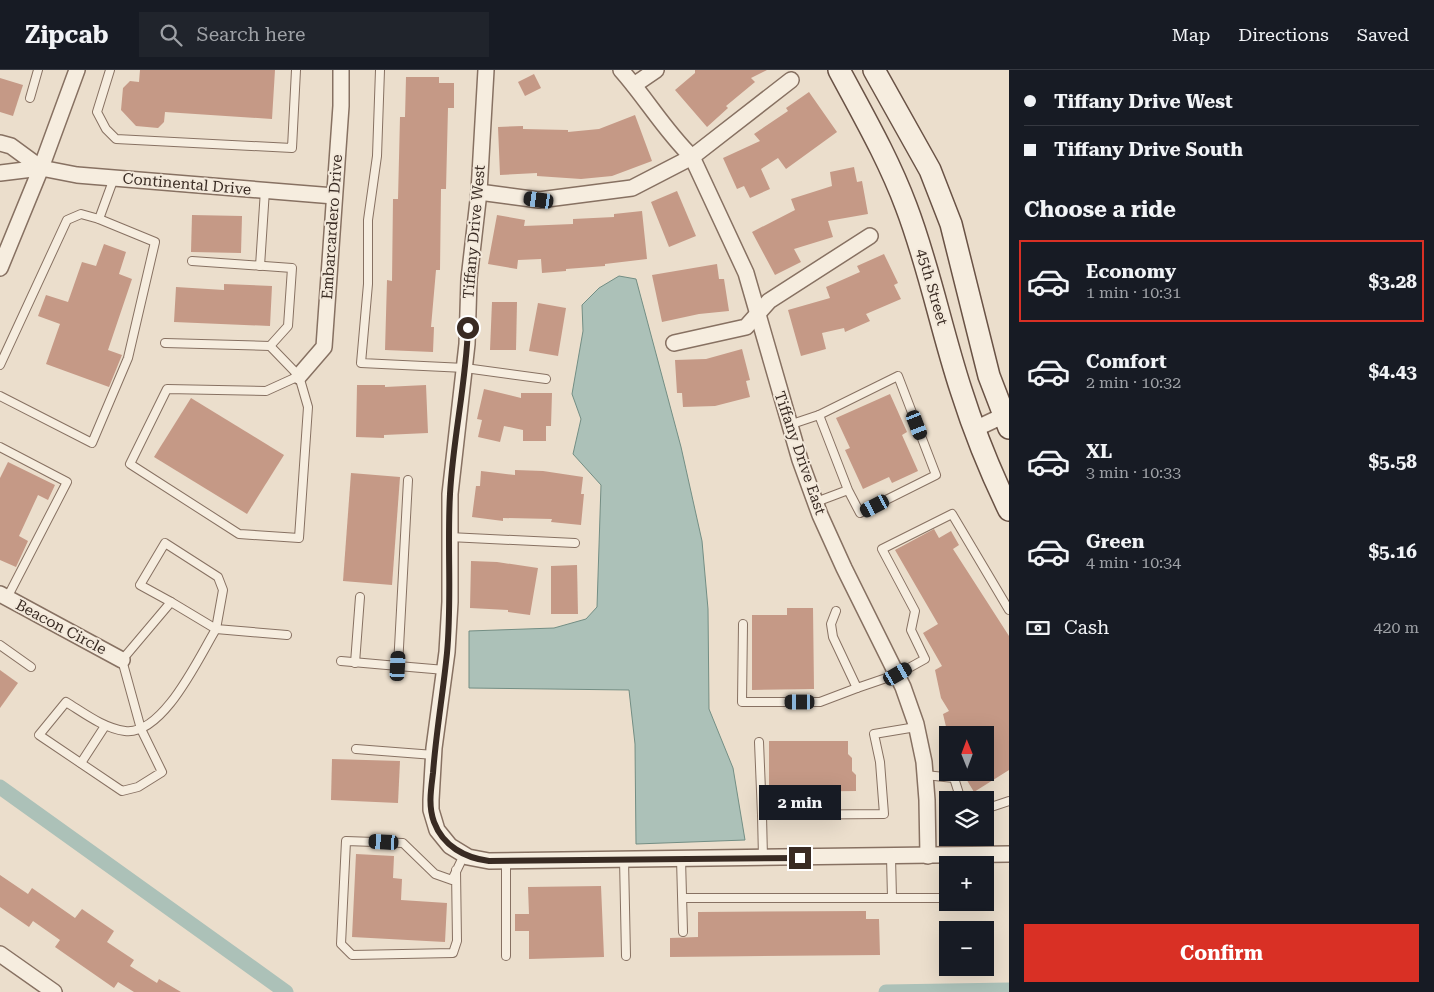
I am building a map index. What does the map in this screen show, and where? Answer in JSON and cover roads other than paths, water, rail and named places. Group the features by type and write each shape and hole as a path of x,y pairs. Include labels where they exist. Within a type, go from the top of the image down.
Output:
{"main road":[{"name":"45th Street","path":"840,70 887,158 907,206 936,296 961,390 1009,510"},
{"name":"45th Street","path":"874,70 930,170 951,224 974,322 1007,419"}],"street":[{"path":"0,268 41,168 77,70"},
{"name":"Embarcardero Drive","path":"299,376 324,347 341,70"},
{"name":"Tiffany Drive West","path":"464,854 443,839 437,830 431,810 434,755 445,670 450,602 449,537 454,445 464,368 469,279 479,192 486,70"},
{"name":"Tiffany Drive East","path":"621,70 680,146 692,157 746,273 757,317 790,425 816,502 844,568 898,674 916,727 925,775 928,856"},
{"path":"634,85 656,70"},
{"path":"479,192 539,200 632,188 692,157 791,80"},
{"name":"Continental Drive","path":"0,143 10,146 41,168"},
{"name":"Continental Drive","path":"0,173 41,168 77,175 334,196"},
{"path":"674,343 746,327 757,317 769,301 870,236"},
{"path":"975,429 1007,419"},
{"name":"Beacon Circle","path":"3,599 122,660"},
{"path":"464,854 478,860 506,860 1009,854"},
{"path":"0,954 54,992"}],"lane":[{"path":"30,98 38,70"},
{"path":"110,70 97,112 106,129 116,139 292,148 296,70"},
{"path":"380,70 377,156 368,220 368,284 361,363 464,368 546,379"},
{"path":"99,219 114,178"},
{"path":"260,266 265,190"},
{"path":"0,365 67,220 81,214 99,219 155,242 128,358 92,443 0,396"},
{"path":"192,261 292,268 288,326 270,346"},
{"path":"165,343 270,346 299,376 308,407 299,538 239,534 130,464 167,389 266,391 299,376"},
{"path":"790,425 819,415 898,376 936,475 860,513 848,490 819,415"},
{"path":"0,447 67,482 3,599"},
{"path":"398,666 408,480"},
{"path":"816,502 848,490"},
{"path":"743,624 742,702 820,702 898,674 925,658 911,630 916,611 882,549 952,514 1009,610"},
{"path":"449,537 575,543"},
{"path":"171,602 122,660 141,729 162,772 138,787 122,791 40,735 66,702 105,726 126,731 141,729 164,713 216,629 223,590 218,578 165,543 140,585 171,602 216,629 287,635"},
{"path":"355,663 360,597"},
{"path":"836,611 831,624 833,637 857,688"},
{"path":"0,645 32,667"},
{"path":"341,661 445,670"},
{"path":"81,763 105,726"},
{"path":"762,815 884,814 880,762 874,734 916,727"},
{"path":"759,742 763,858"},
{"path":"356,749 434,755"},
{"path":"925,775 954,778 958,791"},
{"path":"994,806 1009,801"},
{"path":"456,870 457,940 453,953 352,955 341,944 346,841 402,843 435,874 452,880 456,870 464,854"},
{"path":"891,856 892,898"},
{"path":"624,859 626,956"},
{"path":"681,859 683,932"},
{"path":"506,860 506,956"},
{"path":"683,898 939,898"}],"waterway":[{"path":"0,787 286,992"},
{"path":"886,992 1009,990"}]}
